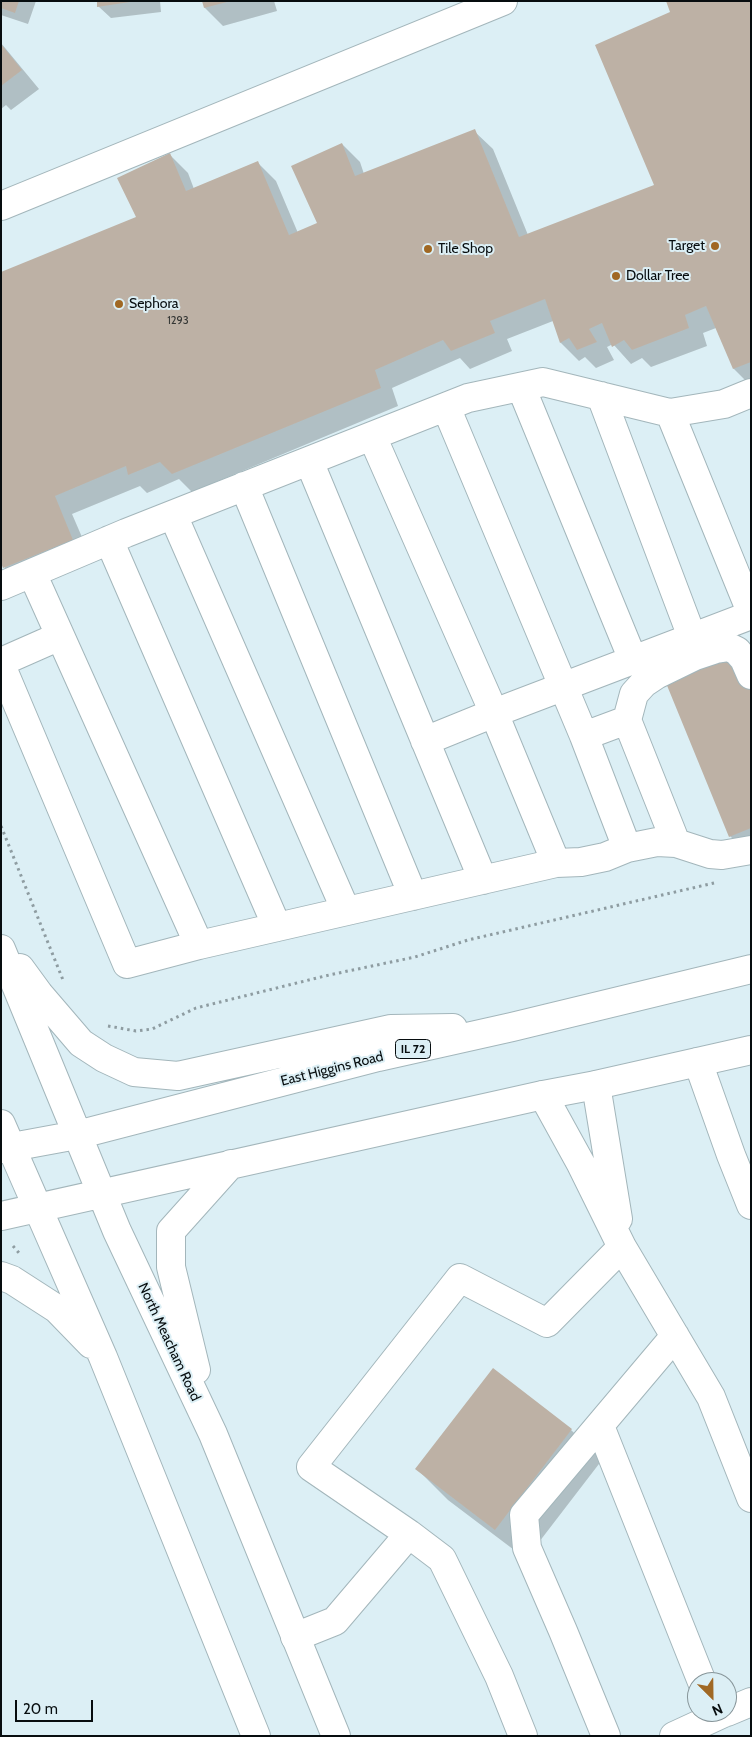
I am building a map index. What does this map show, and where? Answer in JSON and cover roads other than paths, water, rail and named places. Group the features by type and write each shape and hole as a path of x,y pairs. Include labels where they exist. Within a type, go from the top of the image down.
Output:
{"main road":[{"path":"1,206 503,1"},
{"path":"1,586 173,514 468,398 543,382 670,413 748,402"},
{"path":"521,387 633,660"},
{"path":"601,396 692,637"},
{"path":"446,407 584,736 627,848"},
{"path":"425,741 751,614 670,413"},
{"path":"372,436 494,713 556,863"},
{"path":"309,460 483,880"},
{"path":"244,486 413,896"},
{"path":"173,514 346,911"},
{"path":"109,540 277,927"},
{"path":"32,573 199,945"},
{"path":"1,662 60,636"},
{"path":"676,843 627,720 634,694 644,683 656,675 716,648 729,647 737,651 744,659 751,674"},
{"path":"1,666 127,964 199,945 556,863 597,859 627,848 657,842 676,843 710,854 722,855 751,850"},
{"path":"584,736 627,720"},
{"path":"1,943 39,994 81,1043 104,1058 134,1072 178,1076 391,1029 512,1027"},
{"name":"North Meacham Road","path":"1,949 117,1231 213,1434 336,1736"},
{"name":"East Higgins Road","path":"4,1140 77,1135 368,1059 512,1027 751,969"},
{"path":"1,1216 751,1050"},
{"path":"698,1062 731,1156 751,1205"},
{"path":"596,1085 622,1247"},
{"path":"543,1095 581,1164 622,1247 710,1397 751,1498"},
{"path":"4,1140 37,1208 103,1357 256,1736"},
{"path":"213,1434 171,1267 171,1231 231,1164"},
{"path":"523,1736 499,1676 442,1559 311,1467 460,1278 547,1323 622,1247"},
{"path":"1,1276 12,1280 57,1309 103,1357"},
{"path":"606,1736 564,1631 527,1548 524,1515 675,1336"},
{"path":"600,1426 698,1672"},
{"path":"295,1637 335,1621 409,1534"},
{"path":"737,1707 751,1702"},
{"path":"674,1736 703,1722"}],"place":[{"name":"Target","path":"715,246"},
{"name":"Tile Shop","path":"428,249"},
{"name":"Dollar Tree","path":"616,276"},
{"name":"Sephora","path":"119,304"}]}
